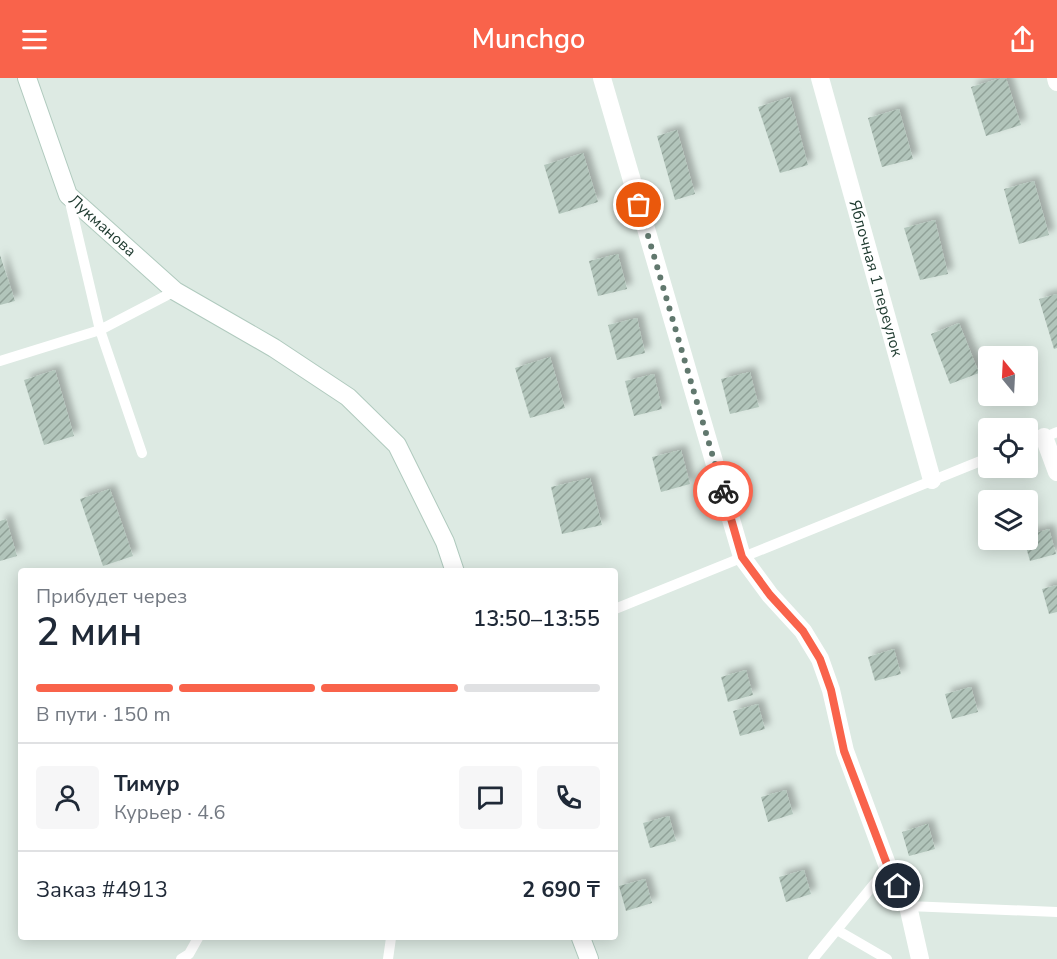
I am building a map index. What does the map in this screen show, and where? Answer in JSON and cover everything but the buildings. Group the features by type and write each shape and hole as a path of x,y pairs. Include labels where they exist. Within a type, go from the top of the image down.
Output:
{"street":[{"name":"Лукманова","path":"27,78 68,195 175,291 274,348 348,397 397,445 446,542 454,568"},
{"path":"602,78 742,557 770,595 803,631 820,659 831,690 844,751 888,867 908,906 920,959"},
{"name":"Яблочная 1 переулок","path":"820,78 932,480"},
{"path":"1043,438 1057,472"},
{"path":"582,940 589,959"}],"lane":[{"path":"68,195 100,330 142,453"},
{"path":"0,361 100,330 175,291"},
{"path":"618,608 978,462"},
{"path":"813,959 888,867"},
{"path":"908,906 1057,912"},
{"path":"837,930 887,959"},
{"path":"181,959 189,954 197,940"},
{"path":"388,959 391,940"}],"way so far":[{"path":"639,205 723,491"}],"route":[{"path":"723,491 742,557 770,595 803,631 820,659 831,690 844,751 888,867 898,886"}]}
